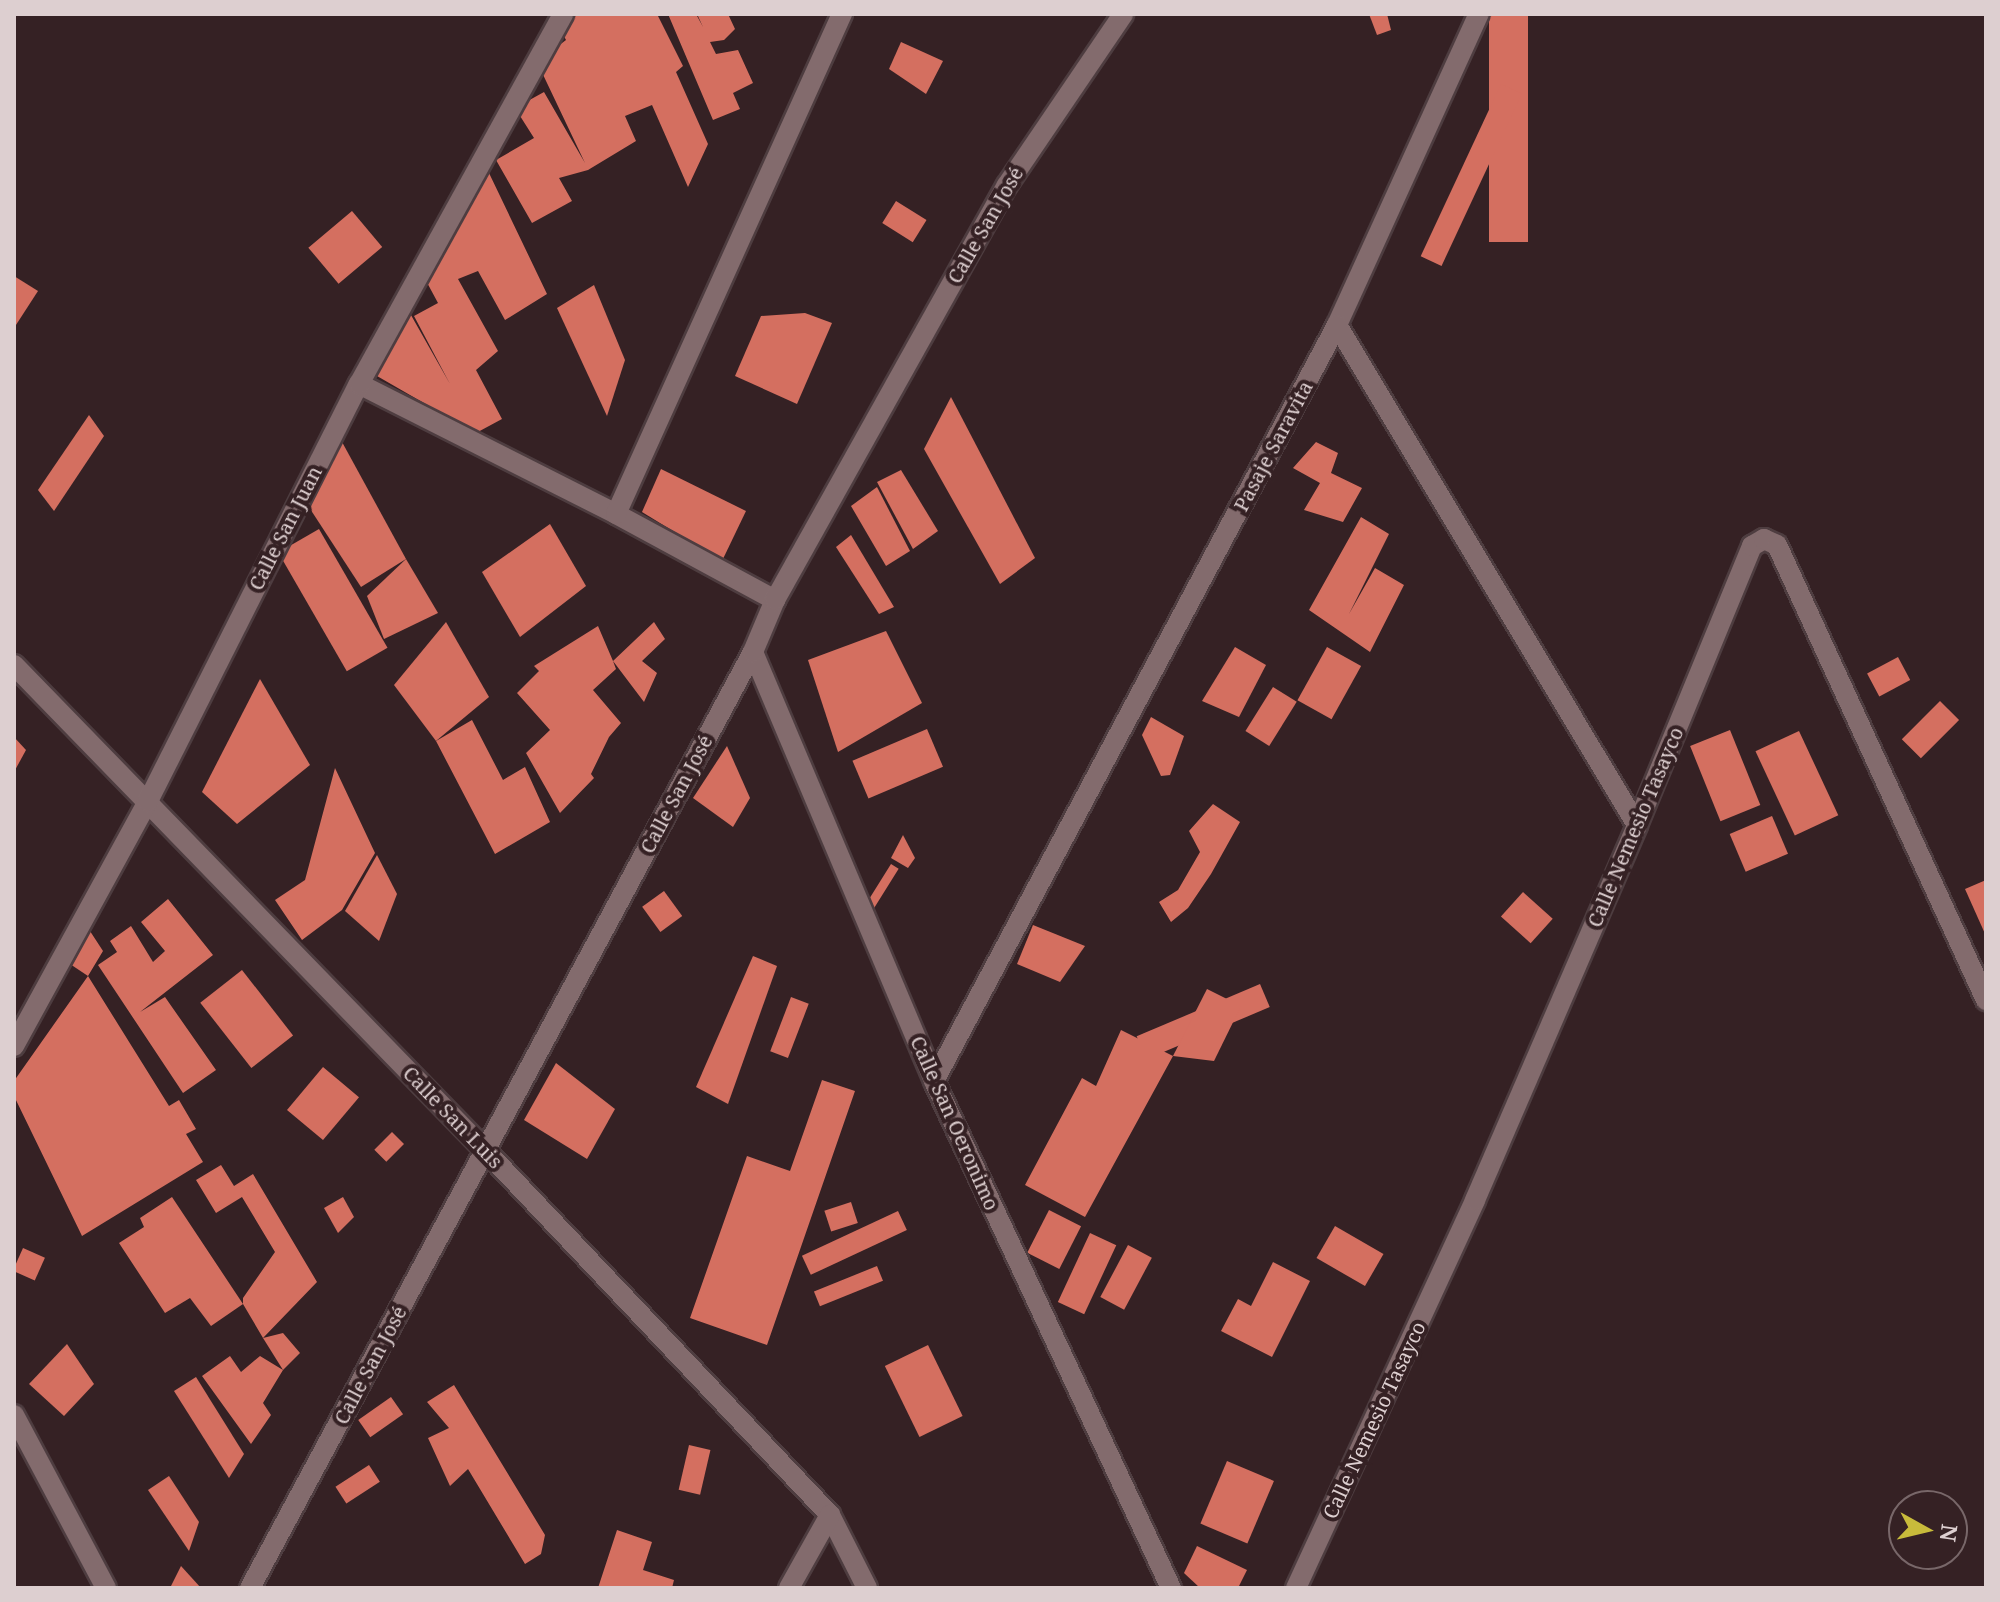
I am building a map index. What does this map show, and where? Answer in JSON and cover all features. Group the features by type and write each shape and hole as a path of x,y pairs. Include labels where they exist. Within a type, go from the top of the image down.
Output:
{"street":[{"name":"Calle San Juan","path":"14,1046 148,801 359,384 563,14"},
{"path":"616,514 842,14"},
{"name":"Calle San José","path":"250,1588 753,652 775,600 1007,185 1123,14"},
{"name":"Pasaje Saravita","path":"934,1081 1337,325 1479,14"},
{"path":"1337,325 1637,825"},
{"path":"359,384 616,514 775,600"},
{"name":"Calle Nemesio Tasayco","path":"1296,1588 1475,1200 1637,825 1752,546 1764,539 1777,545 1986,1000"},
{"name":"Calle San Oeronimo","path":"753,652 934,1081 1171,1588"},
{"name":"Calle San Luis","path":"14,665 485,1150 830,1515 867,1588"},
{"path":"14,1415 106,1588"},
{"path":"789,1588 830,1515"}],"building":[{"path":"572,14 657,14 683,66 676,72 708,144 688,187 652,105 625,116 636,141 588,170 559,178 572,201 532,223 496,160 534,138 515,108 544,92 585,163 537,62 566,40 560,28"},
{"path":"668,14 696,14 703,27 697,14 728,14 735,29 724,40 710,42 716,54 738,50 753,83 733,93 740,109 713,120"},
{"path":"1369,14 1387,14 1391,30 1377,35"},
{"path":"1489,14 1528,14 1528,242 1489,242"},
{"path":"901,42 943,61 926,94 889,69"},
{"path":"1501,84 1522,94 1442,266 1421,256"},
{"path":"489,173 547,294 505,320 478,271 458,279 498,351 476,370 502,419 476,433 377,376 407,308 450,384 414,316 438,303 424,277 443,252"},
{"path":"896,201 927,220 913,242 882,223"},
{"path":"352,211 382,247 339,284 308,248"},
{"path":"14,276 38,291 14,328"},
{"path":"594,285 625,360 607,416 557,308"},
{"path":"805,313 832,323 797,404 735,376 761,316"},
{"path":"951,397 1035,558 1000,584 924,449"},
{"path":"89,415 104,436 54,511 38,490"},
{"path":"336,431 406,559 361,587 303,498"},
{"path":"1316,442 1338,453 1331,473 1362,488 1343,522 1304,510 1320,483 1293,468"},
{"path":"661,469 746,511 722,561 642,512"},
{"path":"901,470 938,531 913,549 877,482"},
{"path":"877,487 910,551 886,566 851,506"},
{"path":"1361,517 1389,534 1349,614 1375,568 1404,585 1370,652 1309,610"},
{"path":"550,524 586,586 520,637 482,572"},
{"path":"319,529 388,648 347,671 278,552"},
{"path":"851,535 894,607 879,614 836,547"},
{"path":"406,559 438,613 384,639 367,596"},
{"path":"446,622 489,697 436,741 394,685"},
{"path":"654,622 665,639 642,661 657,673 644,702 613,661"},
{"path":"598,626 616,669 593,690 621,723 609,737 591,774 594,778 560,813 526,753 550,730 517,693 539,671 534,666"},
{"path":"886,631 922,703 838,752 808,660"},
{"path":"1235,647 1266,665 1239,717 1202,701"},
{"path":"1327,647 1361,666 1332,719 1297,700"},
{"path":"1898,657 1910,680 1879,696 1867,673"},
{"path":"260,679 310,765 237,824 202,792"},
{"path":"1273,687 1297,702 1269,746 1245,731"},
{"path":"1940,701 1959,720 1921,758 1902,739"},
{"path":"1151,717 1184,736 1170,775 1161,776 1142,735"},
{"path":"472,720 503,780 525,767 550,822 495,854 436,741"},
{"path":"927,729 943,767 868,798 852,761"},
{"path":"1730,730 1760,805 1720,821 1690,746"},
{"path":"1799,731 1838,815 1795,836 1755,751"},
{"path":"14,737 26,750 14,772"},
{"path":"727,746 750,798 733,827 693,798"},
{"path":"335,768 375,853 342,910 302,940 275,900 305,880"},
{"path":"1213,804 1240,822 1188,908 1171,922 1159,902 1178,890 1200,852 1189,831"},
{"path":"1772,816 1788,854 1746,872 1730,834"},
{"path":"903,835 915,858 908,868 891,858"},
{"path":"377,855 397,894 379,941 345,911"},
{"path":"891,864 899,869 872,912 864,907"},
{"path":"1986,880 1986,936 1965,889"},
{"path":"664,891 682,916 660,932 642,907"},
{"path":"1523,892 1553,919 1531,943 1501,917"},
{"path":"168,899 213,955 140,1012 165,997 216,1070 183,1093 98,965 117,952 110,941 131,926 153,962 165,951 141,922"},
{"path":"1033,925 1085,946 1060,982 1017,964"},
{"path":"88,928 103,951 88,976 67,962"},
{"path":"753,956 777,966 728,1104 696,1087"},
{"path":"242,970 293,1035 251,1068 200,1003"},
{"path":"88,976 169,1106 179,1100 196,1129 186,1134 203,1162 82,1236 14,1096 14,1081"},
{"path":"1260,984 1270,1007 1146,1059 1137,1036"},
{"path":"1207,989 1241,1006 1214,1061 1173,1056"},
{"path":"791,997 809,1004 788,1058 770,1051"},
{"path":"1121,1030 1173,1056 1085,1217 1025,1185 1082,1078 1096,1086"},
{"path":"556,1063 615,1109 587,1159 524,1120"},
{"path":"323,1067 359,1097 323,1140 287,1110"},
{"path":"822,1080 855,1091 767,1345 690,1318 747,1156 790,1171"},
{"path":"392,1132 404,1144 386,1162 374,1150"},
{"path":"221,1165 234,1186 253,1174 317,1282 263,1338 243,1304 243,1298 275,1252 242,1197 216,1213 196,1180"},
{"path":"172,1197 243,1304 211,1326 190,1298 165,1313 119,1243 144,1227 140,1218"},
{"path":"343,1197 354,1217 338,1233 324,1208"},
{"path":"851,1202 858,1223 831,1232 824,1211"},
{"path":"1049,1210 1081,1226 1059,1269 1027,1253"},
{"path":"898,1211 907,1230 811,1275 802,1256"},
{"path":"1335,1226 1383,1254 1365,1286 1316,1258"},
{"path":"1090,1233 1116,1245 1084,1314 1058,1302"},
{"path":"1128,1245 1152,1258 1124,1310 1100,1297"},
{"path":"23,1248 45,1258 35,1281 14,1271"},
{"path":"1273,1262 1310,1281 1272,1357 1221,1331 1238,1299 1251,1306"},
{"path":"877,1266 883,1281 820,1306 814,1291"},
{"path":"283,1333 300,1353 283,1370 263,1338"},
{"path":"67,1344 94,1384 64,1416 29,1384"},
{"path":"928,1345 963,1416 919,1437 885,1366"},
{"path":"230,1356 241,1372 260,1356 283,1370 263,1403 271,1415 251,1444 202,1376"},
{"path":"196,1377 244,1454 229,1478 174,1391"},
{"path":"454,1385 545,1535 541,1554 525,1564 468,1469 450,1486 428,1438 449,1428 427,1402"},
{"path":"391,1397 403,1414 370,1437 358,1420"},
{"path":"689,1445 710,1450 700,1495 679,1490"},
{"path":"1227,1461 1274,1481 1247,1544 1200,1524"},
{"path":"369,1465 380,1482 346,1504 335,1487"},
{"path":"169,1476 199,1522 189,1551 148,1490"},
{"path":"617,1530 652,1542 643,1570 674,1580 672,1588 598,1588"},
{"path":"1197,1546 1247,1570 1238,1588 1200,1588 1184,1573"},
{"path":"181,1566 201,1588 170,1588"}]}
